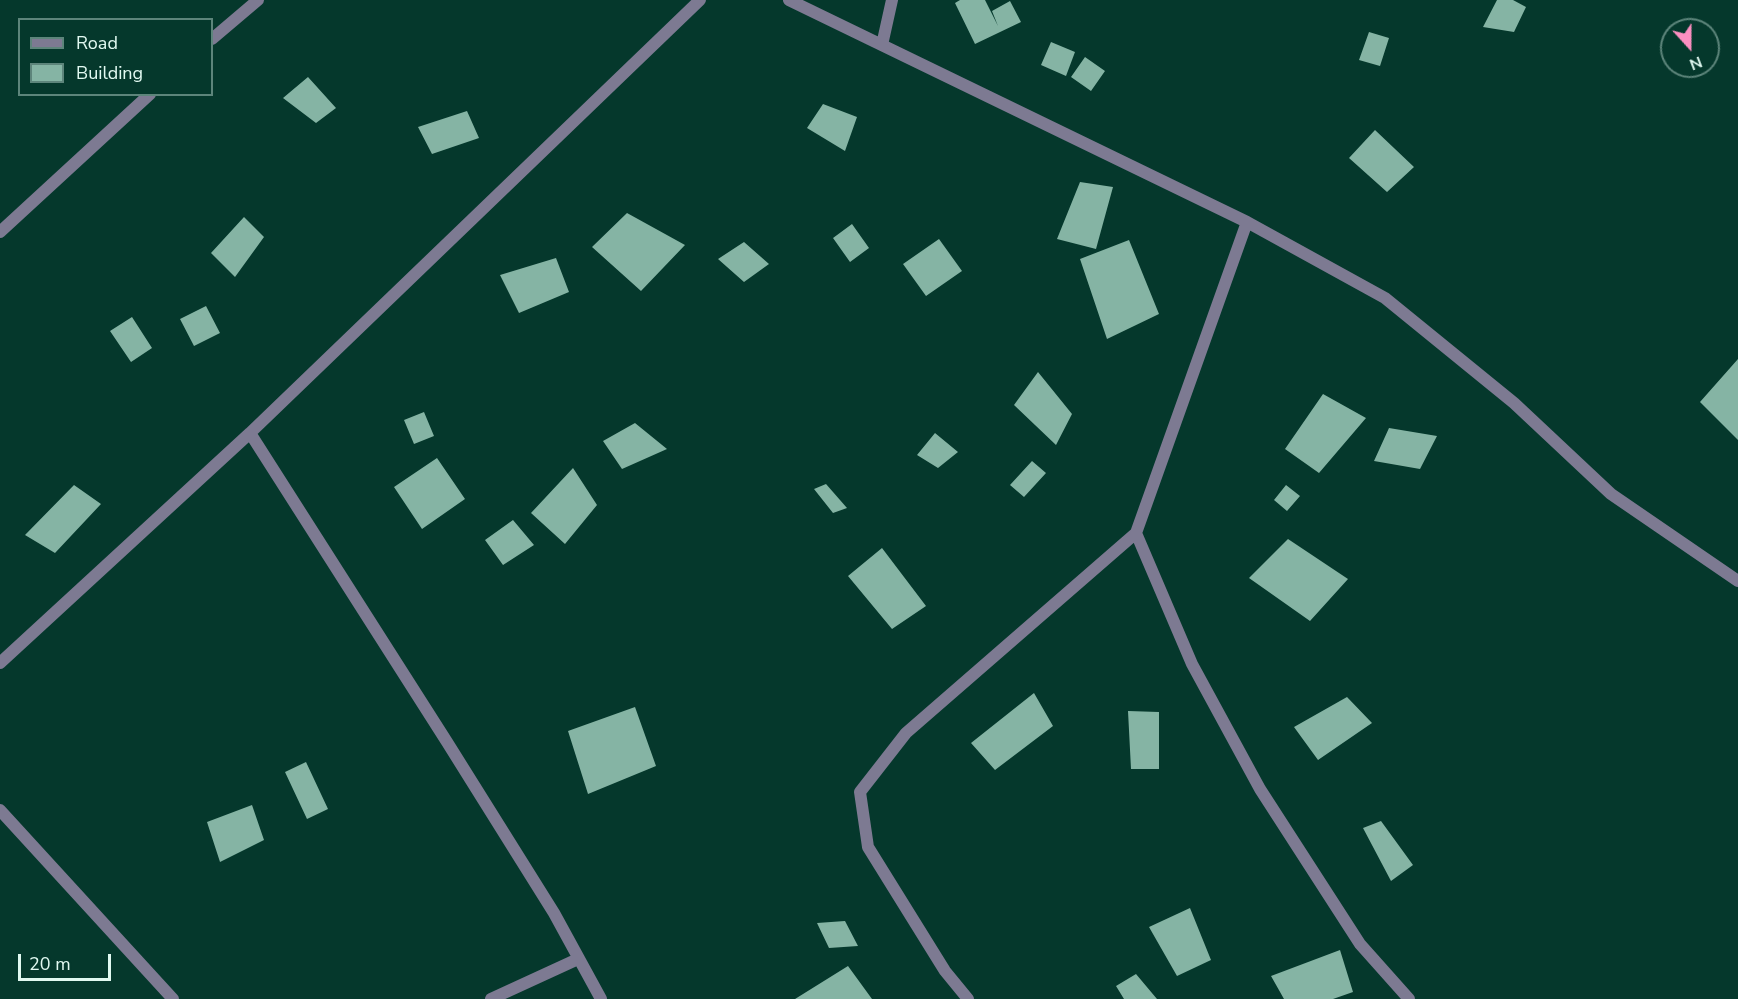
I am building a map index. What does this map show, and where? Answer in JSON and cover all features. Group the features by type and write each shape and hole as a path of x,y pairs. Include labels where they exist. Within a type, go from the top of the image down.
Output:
{"street":[{"path":"213,38 258,0"},
{"path":"0,663 250,434 700,0"},
{"path":"789,0 1247,222 1385,298 1514,403 1611,494 1738,581"},
{"path":"882,45 892,0"},
{"path":"0,232 148,96"},
{"path":"968,999 945,971 868,847 860,792 906,733 1136,533 1247,222"},
{"path":"250,434 554,913 601,999"},
{"path":"1136,533 1192,664 1260,789 1360,944 1409,999"},
{"path":"0,810 173,999"},
{"path":"491,999 578,959"}],"building":[{"path":"960,0 985,0 998,26 992,11 1010,1 1021,22 975,44 955,3"},
{"path":"1497,0 1513,0 1526,7 1514,32 1483,27"},
{"path":"1369,32 1389,38 1380,66 1359,60"},
{"path":"1051,42 1075,52 1066,76 1041,65"},
{"path":"1085,57 1105,71 1091,91 1071,77"},
{"path":"308,77 336,108 316,123 283,98"},
{"path":"823,104 857,117 845,151 807,128"},
{"path":"467,111 479,138 432,154 418,127"},
{"path":"1375,130 1414,167 1387,192 1349,158"},
{"path":"1080,182 1113,187 1096,249 1057,239"},
{"path":"627,213 685,245 641,291 592,247"},
{"path":"244,217 264,237 235,277 211,253"},
{"path":"852,224 869,248 850,262 833,238"},
{"path":"939,239 962,271 926,296 903,264"},
{"path":"1129,240 1159,314 1107,339 1080,259"},
{"path":"744,242 769,264 744,282 718,259"},
{"path":"556,258 569,292 519,313 500,275"},
{"path":"206,306 220,333 194,346 180,319"},
{"path":"132,317 152,348 131,362 110,331"},
{"path":"1738,359 1738,440 1700,402"},
{"path":"1038,372 1072,414 1056,445 1014,405"},
{"path":"1323,394 1366,418 1319,473 1285,449"},
{"path":"424,412 434,436 414,444 404,420"},
{"path":"635,423 667,449 622,469 603,441"},
{"path":"1389,428 1437,436 1420,469 1374,461"},
{"path":"935,433 958,452 938,468 917,455"},
{"path":"437,458 465,499 422,529 394,487"},
{"path":"1032,461 1046,473 1024,497 1010,485"},
{"path":"573,468 597,505 565,544 531,513"},
{"path":"826,484 847,508 833,513 814,489"},
{"path":"74,485 101,504 55,553 25,535"},
{"path":"1286,485 1300,496 1287,511 1274,500"},
{"path":"513,520 534,545 503,565 485,540"},
{"path":"1288,539 1348,579 1310,621 1249,578"},
{"path":"882,548 926,606 892,629 848,576"},
{"path":"1034,693 1053,726 995,770 971,743"},
{"path":"1347,697 1372,723 1318,760 1294,727"},
{"path":"635,707 656,766 588,794 568,731"},
{"path":"1128,711 1159,712 1159,769 1131,769"},
{"path":"306,762 328,809 307,819 285,772"},
{"path":"252,805 264,840 220,862 207,822"},
{"path":"1381,821 1413,865 1391,881 1363,828"},
{"path":"1190,908 1211,960 1177,976 1149,927"},
{"path":"845,921 858,946 829,948 817,923"},
{"path":"1340,950 1353,992 1333,999 1284,999 1271,976"},
{"path":"848,966 872,999 795,999"},
{"path":"1136,974 1157,999 1124,999 1116,986"}]}
